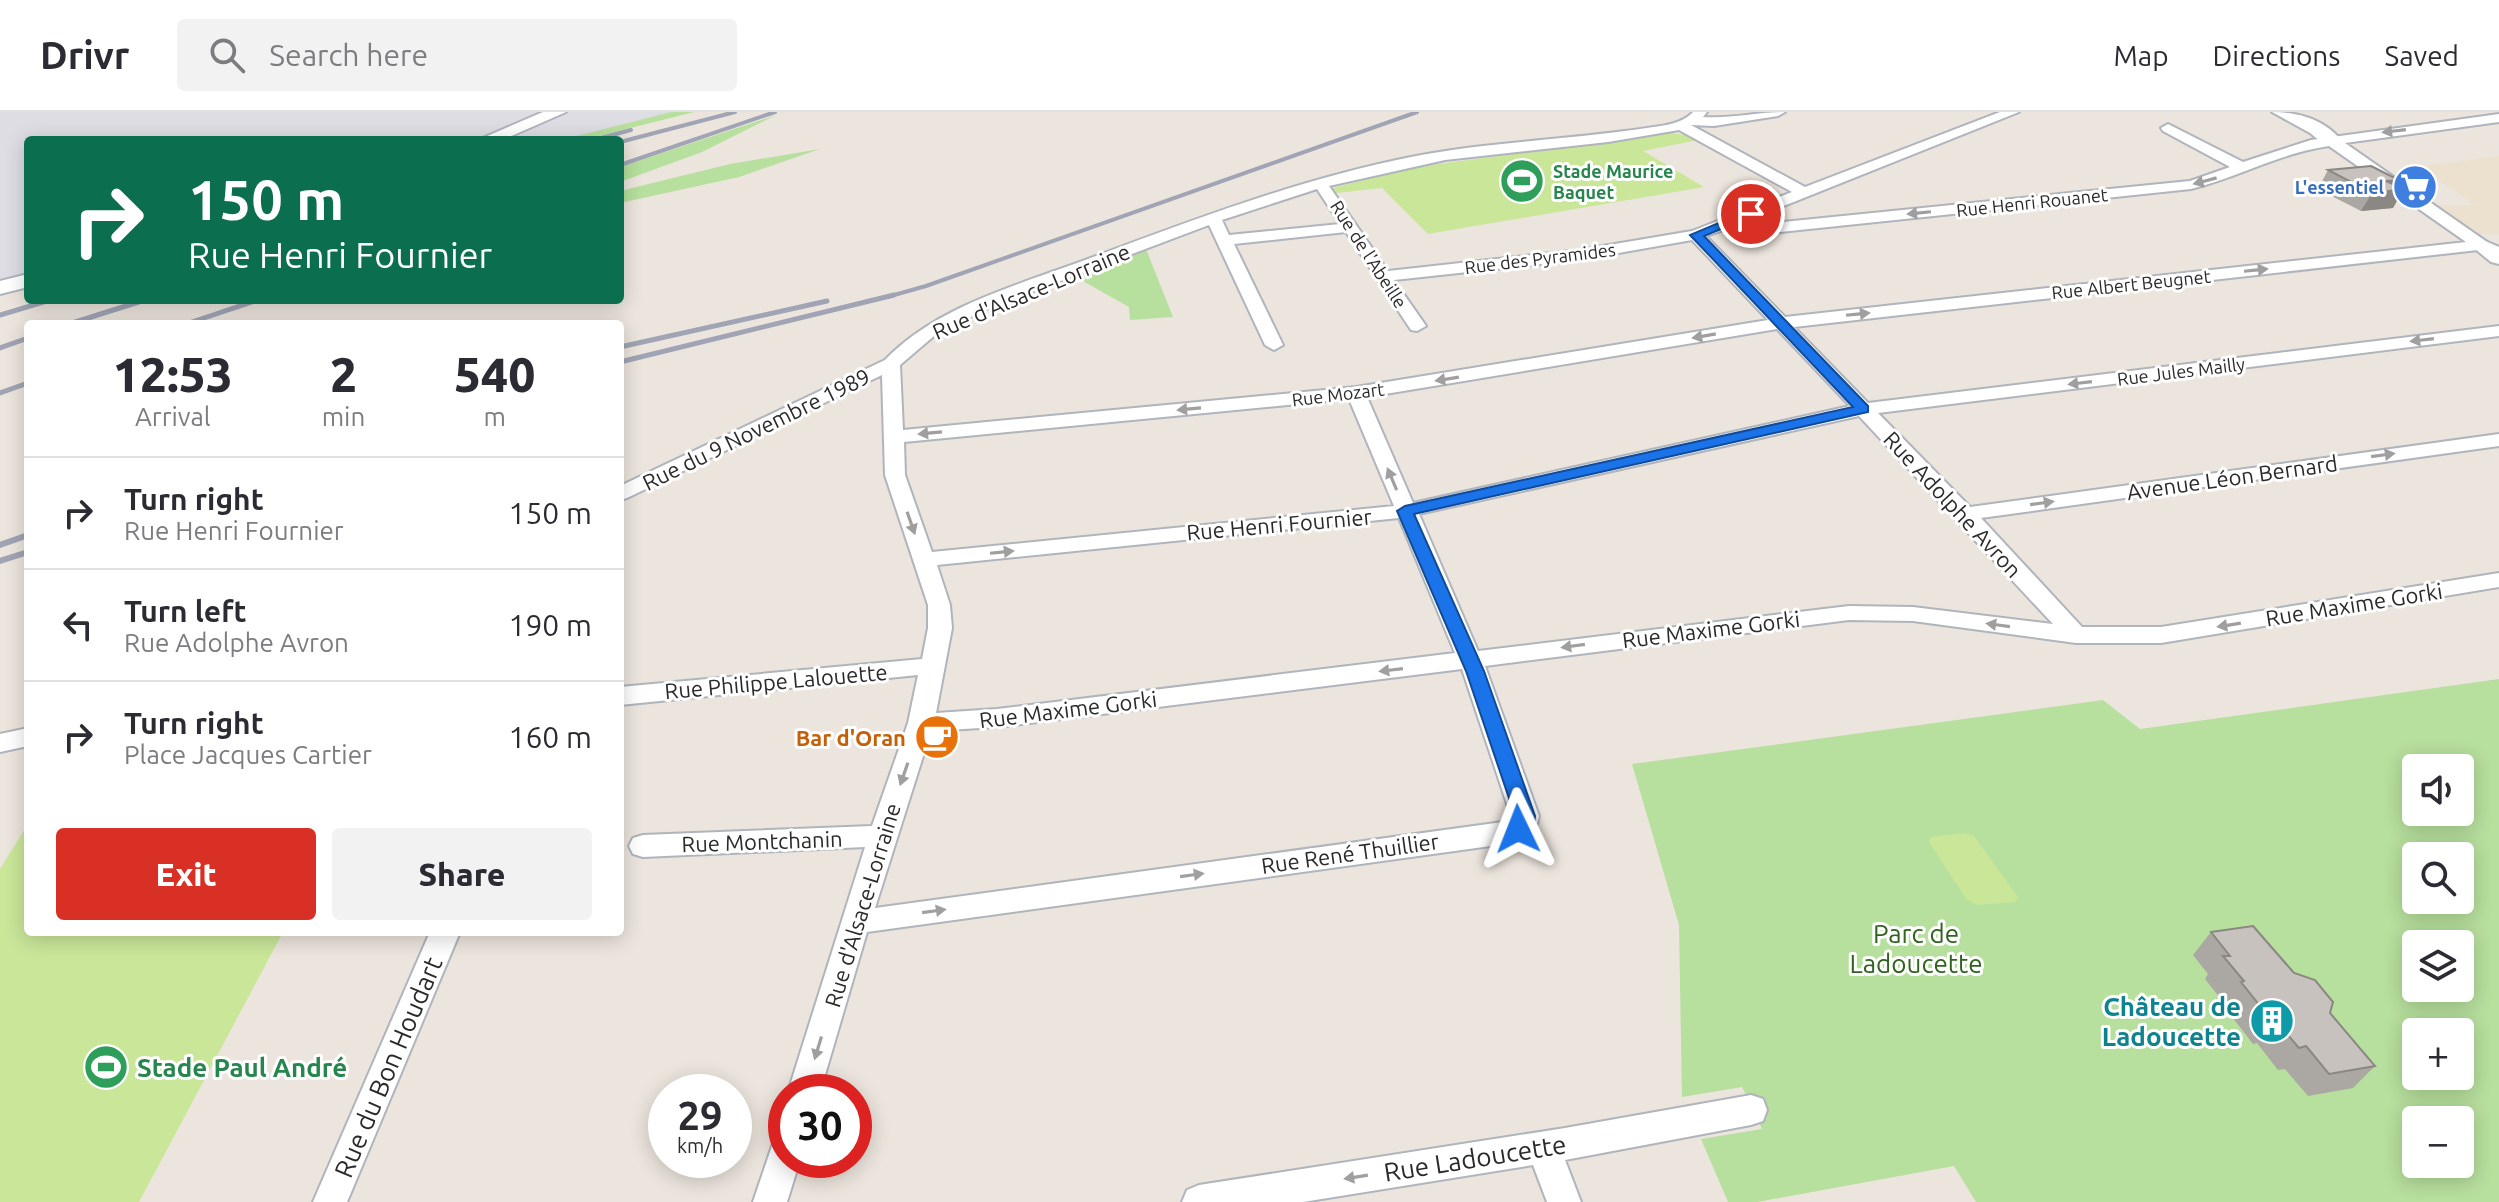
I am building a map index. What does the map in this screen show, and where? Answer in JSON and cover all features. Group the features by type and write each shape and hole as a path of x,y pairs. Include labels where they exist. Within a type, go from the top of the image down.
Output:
{"main road":[{"path":"2281,112 2317,129 2332,141"}],"street":[{"path":"497,136 558,112"},
{"name":"Rue d'Alsace-Lorraine","path":"810,1074 882,836 921,723 941,615 895,475 891,364 917,339 975,310 1213,217 1320,183 1456,154 1692,119 1714,122 1778,112"},
{"name":"Rue des Pyramides","path":"1384,276 1579,255 1696,235 2012,112"},
{"name":"Rue Henri Rouanet","path":"1725,224 1752,230 2149,191 2191,185 2245,169 2285,150 2498,115"},
{"path":"1692,119 1804,193"},
{"path":"2168,128 2245,169"},
{"path":"2332,141 2489,250"},
{"name":"Rue de l'Abeille","path":"1320,183 1417,326"},
{"path":"1213,217 1274,345"},
{"path":"1225,240 1352,227"},
{"name":"Rue Adolphe Avron","path":"1696,235 1965,514 2076,635"},
{"name":"Rue Albert Beugnet","path":"1781,323 2489,250"},
{"path":"0,288 24,281"},
{"name":"Rue Mozart","path":"893,437 1356,393 1781,323"},
{"name":"Rue Jules Mailly","path":"1863,409 2499,331"},
{"name":"Rue du 9 Novembre 1989","path":"624,492 891,364"},
{"name":"Rue René Thuillier","path":"857,922 1518,829 1524,824 1525,816 1475,671 1356,393"},
{"name":"Rue Henri Fournier","path":"924,560 1405,511 1863,409"},
{"name":"Avenue Léon Bernard","path":"1965,514 2499,440"},
{"name":"Rue Maxime Gorki","path":"921,723 997,718 1877,612 2076,635 2161,635 2499,580"},
{"name":"Rue Philippe Lalouette","path":"624,696 932,666"},
{"path":"0,743 24,738"},
{"name":"Rue Montchanin","path":"643,846 882,836"},
{"name":"Rue du Bon Houdart","path":"330,1202 443,936"},
{"name":"Rue Ladoucette","path":"1199,1202 1751,1110"},
{"path":"1543,1147 1564,1202"},
{"path":"770,1202 778,1178"}],"shaded area":[{"path":"0,112 682,112 594,136 24,136 24,286 0,293"},
{"path":"2499,156 2499,234 2480,234 2438,205 2475,205 2419,167"}],"green space":[{"path":"671,112 694,112 599,136 577,136"},
{"path":"776,115 702,152 624,181 624,166"},
{"name":"Stade Maurice Baquet","path":"1670,133 1698,140 1643,151 1704,187 1428,234 1382,188 1336,193 1333,188 1416,167"},
{"path":"820,149 739,177 624,202 624,190 730,164"},
{"path":"1146,249 1173,317 1130,320 1129,307 1074,276"},
{"name":"Parc de Ladoucette","path":"2499,679 2499,1202 1976,1202 1954,1166 1757,1202 1728,1202 1701,1139 1762,1129 1742,1087 1682,1097 1679,925 1632,764 2103,700 2140,729"},
{"name":"Stade Paul André","path":"24,830 24,936 281,936 139,1202 0,1202 0,869"},
{"path":"1965,833 1974,836 2018,897 2015,902 1977,905 1967,900 1929,842 1930,837"}],"building":[{"path":"2371,166 2399,180 2386,181 2404,189 2372,193 2328,170"},
{"path":"2253,926 2294,973 2315,980 2333,1002 2330,1013 2375,1066 2329,1074 2306,1046 2299,1048 2276,1021 2272,1021 2223,956 2230,956 2211,932"}],"railway":[{"path":"624,141 735,112"},
{"path":"624,164 775,112"},
{"path":"887,297 926,286 1417,112"},
{"path":"608,136 631,130"},
{"path":"624,361 894,295"},
{"path":"624,346 827,301"},
{"path":"0,315 37,304"},
{"path":"82,320 132,304"},
{"path":"198,320 246,304"},
{"path":"0,348 24,339"},
{"path":"0,393 24,384"},
{"path":"0,545 24,536"},
{"path":"0,561 24,553"}],"place":[{"name":"Stade Maurice Baquet","path":"1522,181"},
{"name":"L'essentiel","path":"2415,187"},
{"name":"Bar d'Oran","path":"937,737"},
{"name":"Château de Ladoucette","path":"2272,1021"},
{"name":"Stade Paul André","path":"106,1067"}],"route":[{"path":"1518,829 1524,824 1525,816 1475,671 1405,511 1863,409 1696,235 1751,214"}]}
